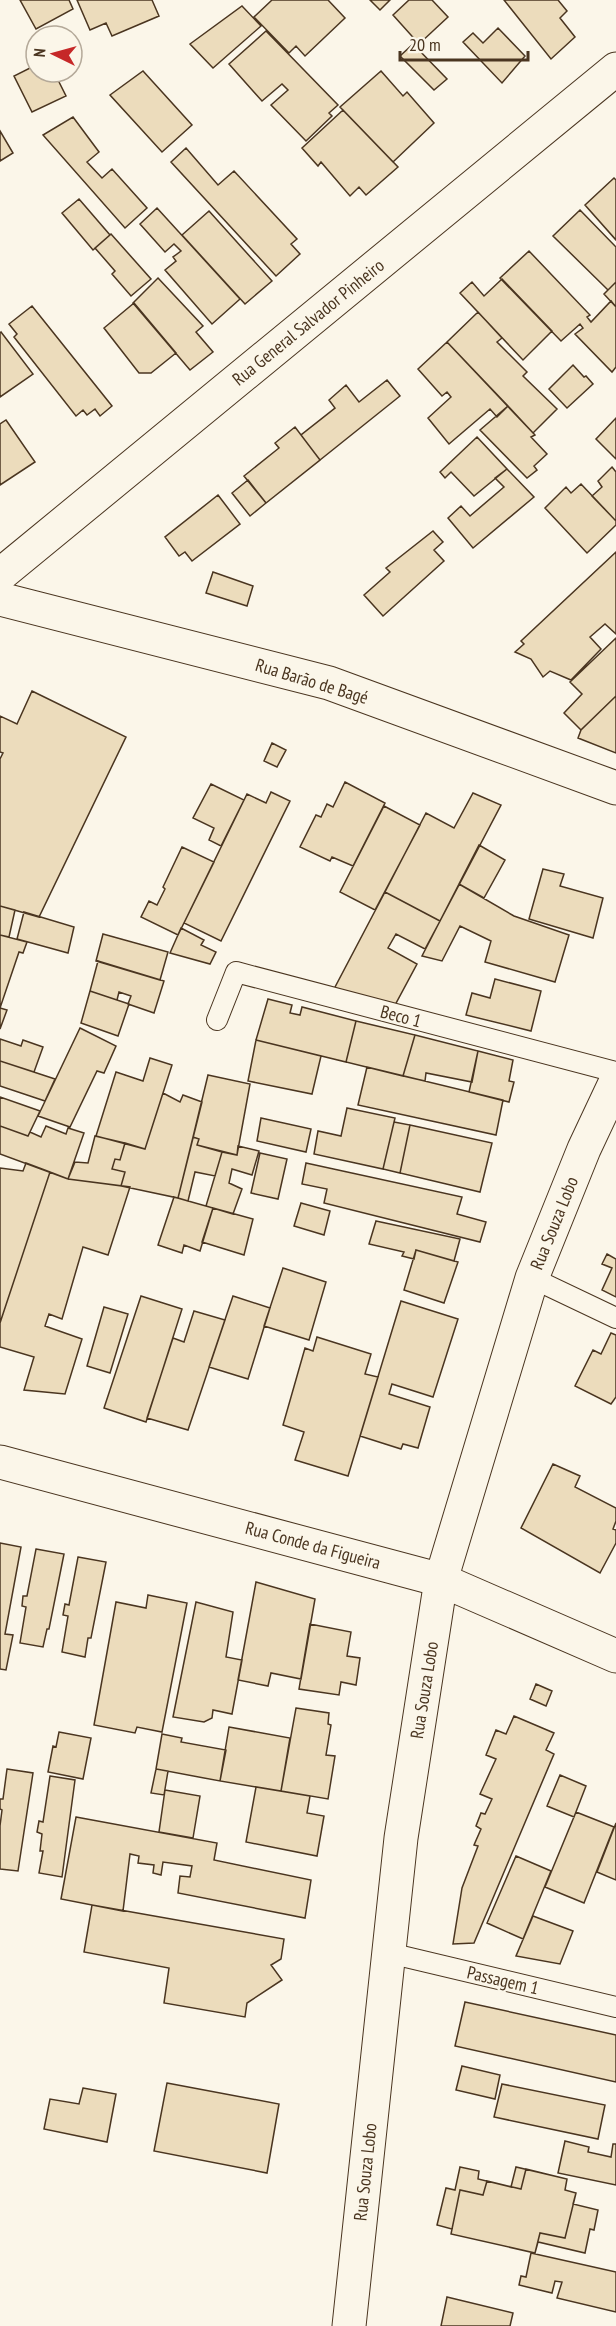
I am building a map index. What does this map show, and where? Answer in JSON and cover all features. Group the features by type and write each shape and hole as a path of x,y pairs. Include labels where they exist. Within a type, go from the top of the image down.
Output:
{"street":[{"name":"Rua General Salvador Pinheiro","path":"0,575 616,69"},
{"name":"Rua Barão de Bagé","path":"0,599 328,683 616,789"},
{"name":"Rua Souza Lobo","path":"349,2326 401,1838 441,1580 532,1278 584,1149 616,1081"},
{"name":"Rua Conde da Figueira","path":"0,1462 441,1580 616,1656"}],"lane":[{"name":"Beco 1","path":"217,1020 236,972 616,1072"},
{"path":"532,1278 616,1318"},
{"name":"Passagem 1","path":"389,1953 616,2007"}],"building":[{"path":"20,0 69,0 73,9 45,24 33,24"},
{"path":"77,0 152,0 159,16 112,36 106,23 90,30"},
{"path":"272,0 328,0 345,18 305,56 296,46 289,53 254,17"},
{"path":"370,0 390,0 380,10"},
{"path":"409,0 432,0 448,17 419,44 393,15"},
{"path":"504,0 558,0 567,11 560,18 575,37 551,59"},
{"path":"242,6 261,26 213,68 190,44"},
{"path":"498,28 525,56 502,83 463,42 473,33 483,43"},
{"path":"266,31 338,105 329,113 332,116 306,141 271,105 288,90 282,84 262,101 229,64"},
{"path":"413,44 447,79 434,90 400,56"},
{"path":"24,71 24,84 60,84 66,96 32,112 14,76"},
{"path":"143,71 192,125 162,152 110,95"},
{"path":"381,71 403,96 407,92 434,123 393,162 340,107"},
{"path":"343,110 398,167 366,195 359,187 350,196 321,162 318,166 302,148"},
{"path":"73,117 99,152 87,162 102,178 112,169 147,208 125,228 43,135"},
{"path":"0,131 13,153 0,161"},
{"path":"186,148 218,185 234,171 297,239 291,244 300,254 276,276 171,162"},
{"path":"614,178 616,180 616,240 585,205"},
{"path":"79,199 110,235 93,250 62,213"},
{"path":"157,208 240,299 212,324 165,270 176,261 173,257 181,251 174,244 165,252 140,224"},
{"path":"580,210 616,247 616,282 608,290 553,236"},
{"path":"209,211 272,281 245,304 182,235"},
{"path":"111,234 151,279 131,296 112,274 115,271 95,248"},
{"path":"529,251 590,315 587,317 591,322 611,301 616,307 616,367 612,372 575,334 583,328 580,324 561,341 500,278"},
{"path":"158,278 203,326 196,332 213,352 190,370 133,303"},
{"path":"502,279 552,331 523,360 460,293 472,282 484,296"},
{"path":"616,282 616,307 604,294"},
{"path":"134,303 176,353 151,373 139,373 104,328"},
{"path":"32,306 112,406 100,416 95,409 87,415 83,410 76,416 14,337 17,334 9,324"},
{"path":"478,312 502,338 497,342 527,372 523,376 557,409 533,433 447,342"},
{"path":"0,333 33,374 0,397"},
{"path":"447,342 508,406 497,417 490,409 449,444 428,418 451,397 447,392 442,396 418,369"},
{"path":"573,365 593,384 567,408 549,389"},
{"path":"387,380 400,396 320,460 301,435 335,408 329,400 346,385 359,402"},
{"path":"508,406 535,435 531,437 547,454 534,466 537,470 527,478 480,430"},
{"path":"616,418 616,459 596,439"},
{"path":"6,420 35,462 0,485 0,424"},
{"path":"295,427 320,460 266,503 244,476 279,448 275,443"},
{"path":"477,437 507,469 474,496 451,472 445,478 440,472"},
{"path":"612,467 616,472 616,521 592,496 602,487 598,481"},
{"path":"507,469 534,497 473,548 448,518 461,506 470,516 504,487 495,478"},
{"path":"248,480 266,503 250,516 232,493"},
{"path":"581,484 616,521 616,525 587,553 545,508 566,487 571,493"},
{"path":"218,495 240,524 192,561 185,552 179,556 165,537"},
{"path":"433,531 443,542 434,550 444,561 383,616 364,595 390,572 386,568"},
{"path":"616,552 616,634 605,624 590,637 601,649 571,680 550,671 543,677 531,659 515,652 524,644 521,641"},
{"path":"213,572 253,586 247,606 206,593"},
{"path":"616,638 616,696 581,730 564,713 582,694 570,682"},
{"path":"32,691 126,737 39,917 0,906 0,759 3,753 0,752 0,716 17,724"},
{"path":"616,696 616,753 578,738 581,730"},
{"path":"272,743 286,750 277,767 264,761"},
{"path":"345,782 385,803 353,866 332,857 330,861 300,847 316,815 321,817 327,804 333,807"},
{"path":"211,784 244,800 221,846 209,840 214,828 193,818"},
{"path":"271,792 290,801 221,941 184,923 247,794 266,803"},
{"path":"473,793 501,805 440,921 385,892 426,813 454,828"},
{"path":"384,806 420,825 375,910 340,892"},
{"path":"479,845 505,860 484,898 459,884"},
{"path":"182,847 214,862 178,935 141,917 149,901 157,905"},
{"path":"543,869 564,874 560,886 603,898 593,938 529,919"},
{"path":"459,884 514,916 569,935 555,982 485,962 491,941 460,926 442,961 422,956"},
{"path":"385,892 440,921 425,949 396,934 388,948 417,964 395,1005 334,989"},
{"path":"0,906 15,910 9,937 0,935"},
{"path":"24,912 74,927 68,953 17,939"},
{"path":"181,928 204,940 201,945 216,952 210,964 170,953"},
{"path":"103,934 168,952 160,980 96,961"},
{"path":"0,935 27,942 23,953 19,952 0,1008"},
{"path":"98,961 164,981 154,1013 128,1004 131,996 119,992 117,1000 90,991"},
{"path":"495,979 541,991 531,1031 466,1015 472,993 490,998"},
{"path":"90,991 129,1004 118,1036 81,1023"},
{"path":"268,999 292,1005 290,1013 300,1015 302,1007 356,1021 346,1062 256,1040"},
{"path":"0,1008 7,1010 0,1029"},
{"path":"356,1021 415,1035 403,1076 346,1062"},
{"path":"80,1028 116,1046 104,1073 97,1071 70,1127 38,1116"},
{"path":"415,1035 478,1051 472,1082 426,1073 425,1081 403,1076"},
{"path":"0,1039 21,1046 23,1040 43,1047 34,1072 0,1061"},
{"path":"256,1040 321,1056 312,1094 248,1081"},
{"path":"478,1051 513,1060 509,1081 514,1082 509,1102 469,1092"},
{"path":"150,1058 172,1065 145,1149 96,1136 116,1072 143,1081"},
{"path":"0,1061 55,1079 45,1101 0,1086"},
{"path":"367,1067 503,1100 496,1135 358,1105"},
{"path":"208,1075 250,1084 237,1155 197,1145 199,1139 193,1137"},
{"path":"163,1093 180,1102 183,1095 202,1102 178,1198 121,1186 125,1172 112,1169 115,1159 120,1160 125,1143 145,1149"},
{"path":"0,1097 40,1111 28,1136 0,1126"},
{"path":"347,1108 395,1118 383,1169 314,1154 318,1131 341,1136"},
{"path":"261,1118 311,1129 306,1152 257,1141"},
{"path":"394,1122 410,1125 400,1173 383,1169"},
{"path":"410,1125 492,1143 480,1192 400,1173"},
{"path":"0,1126 28,1136 30,1132 41,1137 46,1126 66,1134 68,1128 84,1133 68,1179 0,1154"},
{"path":"95,1136 125,1143 120,1160 115,1159 112,1169 125,1172 121,1186 68,1179 75,1162 88,1163"},
{"path":"193,1137 199,1139 197,1145 222,1152 215,1176 195,1172 188,1201 178,1198"},
{"path":"238,1146 259,1151 252,1175 232,1169 229,1183 242,1189 233,1214 206,1206 222,1152 237,1155"},
{"path":"260,1153 287,1159 278,1199 251,1193"},
{"path":"26,1163 50,1172 0,1323 0,1168 23,1171"},
{"path":"306,1163 462,1197 457,1214 486,1222 480,1242 324,1203 327,1189 302,1184"},
{"path":"50,1172 68,1179 130,1187 108,1255 83,1247 62,1319 49,1314 45,1326 82,1339 65,1394 24,1390 34,1357 0,1347 0,1323"},
{"path":"174,1197 213,1208 200,1251 184,1245 182,1253 158,1245"},
{"path":"301,1203 330,1211 324,1235 294,1226"},
{"path":"213,1208 253,1219 244,1255 202,1242"},
{"path":"376,1221 460,1239 454,1261 416,1250 414,1259 402,1256 404,1252 369,1244"},
{"path":"416,1250 458,1262 444,1303 404,1290"},
{"path":"607,1254 616,1259 616,1297 602,1290 612,1268 602,1264"},
{"path":"283,1268 326,1282 309,1340 264,1326"},
{"path":"141,1296 182,1309 146,1422 104,1408"},
{"path":"233,1296 270,1308 248,1379 209,1367"},
{"path":"401,1301 458,1319 433,1397 392,1384 389,1394 430,1407 418,1448 403,1444 401,1449 360,1436"},
{"path":"104,1307 128,1314 110,1373 87,1366"},
{"path":"194,1311 225,1320 188,1430 147,1418 173,1338 184,1342"},
{"path":"611,1333 616,1335 616,1397 611,1404 575,1386 593,1350 601,1354"},
{"path":"317,1337 371,1354 365,1374 378,1377 348,1476 295,1460 304,1432 283,1425 305,1348 313,1351"},
{"path":"553,1464 580,1476 575,1487 616,1508 616,1521 613,1529 616,1530 616,1543 600,1573 521,1528"},
{"path":"0,1543 21,1547 5,1634 13,1635 6,1670 0,1669"},
{"path":"36,1549 64,1554 49,1629 47,1629 43,1647 20,1643 26,1607 22,1606 23,1596 27,1596"},
{"path":"78,1557 106,1562 85,1657 62,1652 68,1616 63,1615 65,1604 69,1605"},
{"path":"256,1582 315,1599 301,1679 271,1673 268,1686 238,1680"},
{"path":"148,1595 187,1603 162,1732 137,1727 135,1733 94,1725 116,1602 146,1608"},
{"path":"196,1602 233,1612 226,1657 242,1660 232,1714 213,1710 212,1718 204,1722 173,1717"},
{"path":"310,1624 351,1632 347,1656 360,1658 356,1685 341,1682 339,1695 299,1689"},
{"path":"536,1684 552,1691 546,1706 530,1699"},
{"path":"296,1708 329,1713 328,1724 331,1725 326,1755 335,1756 328,1799 281,1791"},
{"path":"514,1716 554,1733 546,1750 554,1754 474,1943 453,1944 462,1888 478,1846 474,1845 481,1829 476,1826 481,1813 485,1814 492,1799 480,1794 496,1759 486,1755 496,1730 506,1734"},
{"path":"229,1727 290,1738 281,1791 220,1781"},
{"path":"59,1732 91,1738 83,1779 48,1772 53,1746 56,1747"},
{"path":"162,1734 182,1738 181,1742 226,1750 220,1781 156,1769"},
{"path":"7,1769 33,1773 18,1871 0,1869 2,1810 0,1799 3,1799"},
{"path":"156,1769 168,1771 164,1795 151,1793"},
{"path":"560,1775 586,1786 574,1817 547,1806"},
{"path":"50,1776 75,1780 62,1877 39,1873 43,1851 40,1851 42,1834 37,1832 39,1821 43,1822"},
{"path":"256,1787 310,1796 307,1813 324,1816 317,1856 246,1842"},
{"path":"165,1790 200,1796 193,1838 159,1832"},
{"path":"576,1812 614,1827 584,1903 545,1887"},
{"path":"76,1817 217,1843 214,1860 311,1880 305,1918 178,1893 180,1876 190,1877 192,1866 163,1862 161,1875 153,1873 154,1865 138,1863 139,1856 130,1854 123,1911 61,1899"},
{"path":"616,1823 616,1880 597,1872"},
{"path":"516,1856 551,1871 523,1939 487,1923"},
{"path":"92,1905 284,1939 281,1959 271,1965 282,1980 247,2003 245,2017 164,2003 169,1968 84,1952"},
{"path":"533,1916 573,1931 560,1964 516,1956"},
{"path":"465,2002 616,2035 616,2082 455,2046"},
{"path":"462,2066 500,2075 495,2099 456,2090"},
{"path":"167,2083 279,2104 267,2173 154,2151"},
{"path":"502,2084 605,2105 598,2139 494,2117"},
{"path":"83,2088 116,2094 107,2142 44,2129 50,2099 79,2104"},
{"path":"565,2141 589,2147 588,2152 611,2157 613,2144 616,2144 616,2185 558,2173"},
{"path":"460,2167 479,2171 478,2179 511,2187 516,2167 567,2179 565,2190 576,2193 573,2204 598,2210 594,2230 590,2229 585,2253 538,2242 535,2253 451,2234 452,2229 437,2225 446,2188 455,2190"},
{"path":"526,2169 567,2179 565,2190 576,2193 565,2238 540,2233 535,2253 451,2234 460,2190 483,2195 487,2181 521,2189"},
{"path":"531,2253 616,2272 616,2312 557,2298 562,2282 555,2281 552,2293 519,2285 521,2276 526,2277"},
{"path":"447,2297 513,2313 510,2326 441,2326"}]}
